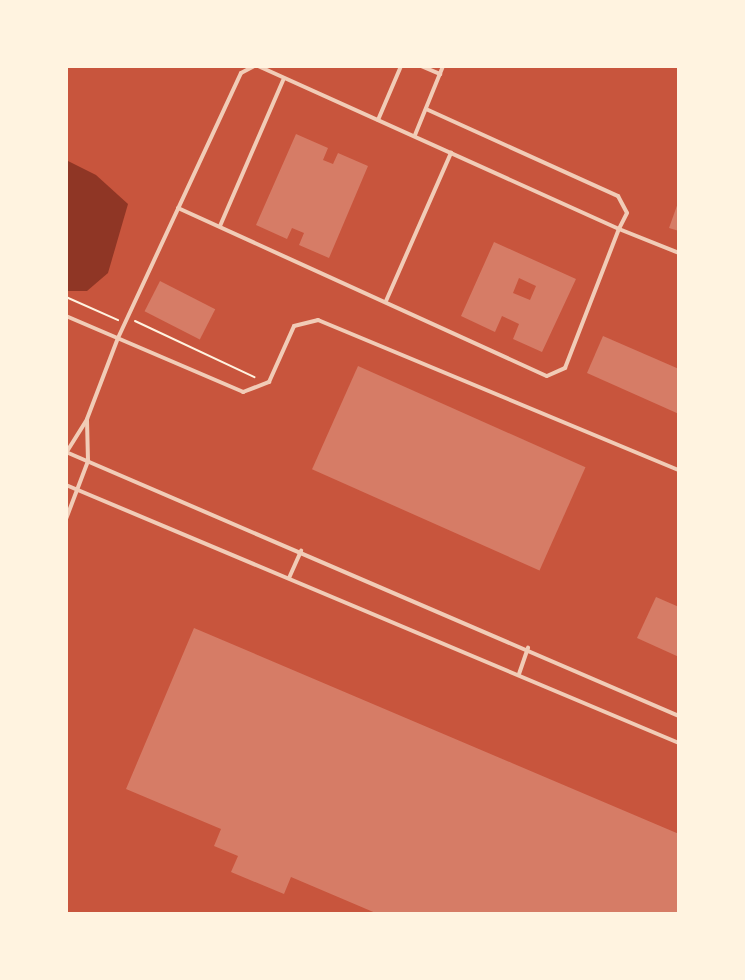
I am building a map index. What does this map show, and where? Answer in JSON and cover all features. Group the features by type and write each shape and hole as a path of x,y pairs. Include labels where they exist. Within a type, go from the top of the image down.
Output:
{"lane":[{"path":"679,253 619,229 415,135 256,66 241,73 118,338 87,419 66,453 528,648 679,716"},
{"path":"378,120 401,66"},
{"path":"421,66 440,74"},
{"path":"415,135 443,66"},
{"path":"220,226 284,78"},
{"path":"178,207 547,376 559,374 627,213 618,196 426,109"},
{"path":"386,301 451,153"},
{"path":"66,316 243,392 269,382 294,327 318,320 679,470"},
{"path":"66,519 88,461 87,419"},
{"path":"66,485 679,743"},
{"path":"289,578 301,551"},
{"path":"519,674 528,648"}],"path":[{"path":"66,297 116,321 128,319 269,382"}],"shaded area":[{"path":"66,160 96,175 128,204 108,273 87,291 66,291"}],"building":[{"path":"296,134 328,148 323,160 333,164 338,153 368,166 329,258 299,245 304,233 292,228 287,239 256,225"},
{"path":"679,200 679,231 669,228"},
{"path":"494,242 576,279 542,352 513,339 519,324 502,316 495,332 461,316","holes":["519,278 536,286 530,300 513,293"]},
{"path":"160,281 215,309 200,339 145,311"},
{"path":"603,336 679,369 679,414 587,373"},
{"path":"358,366 585,467 540,571 312,469"},
{"path":"656,597 679,607 679,657 637,638"},
{"path":"194,628 679,834 679,914 378,914 291,877 284,894 231,872 238,856 214,846 221,829 126,789"}]}
